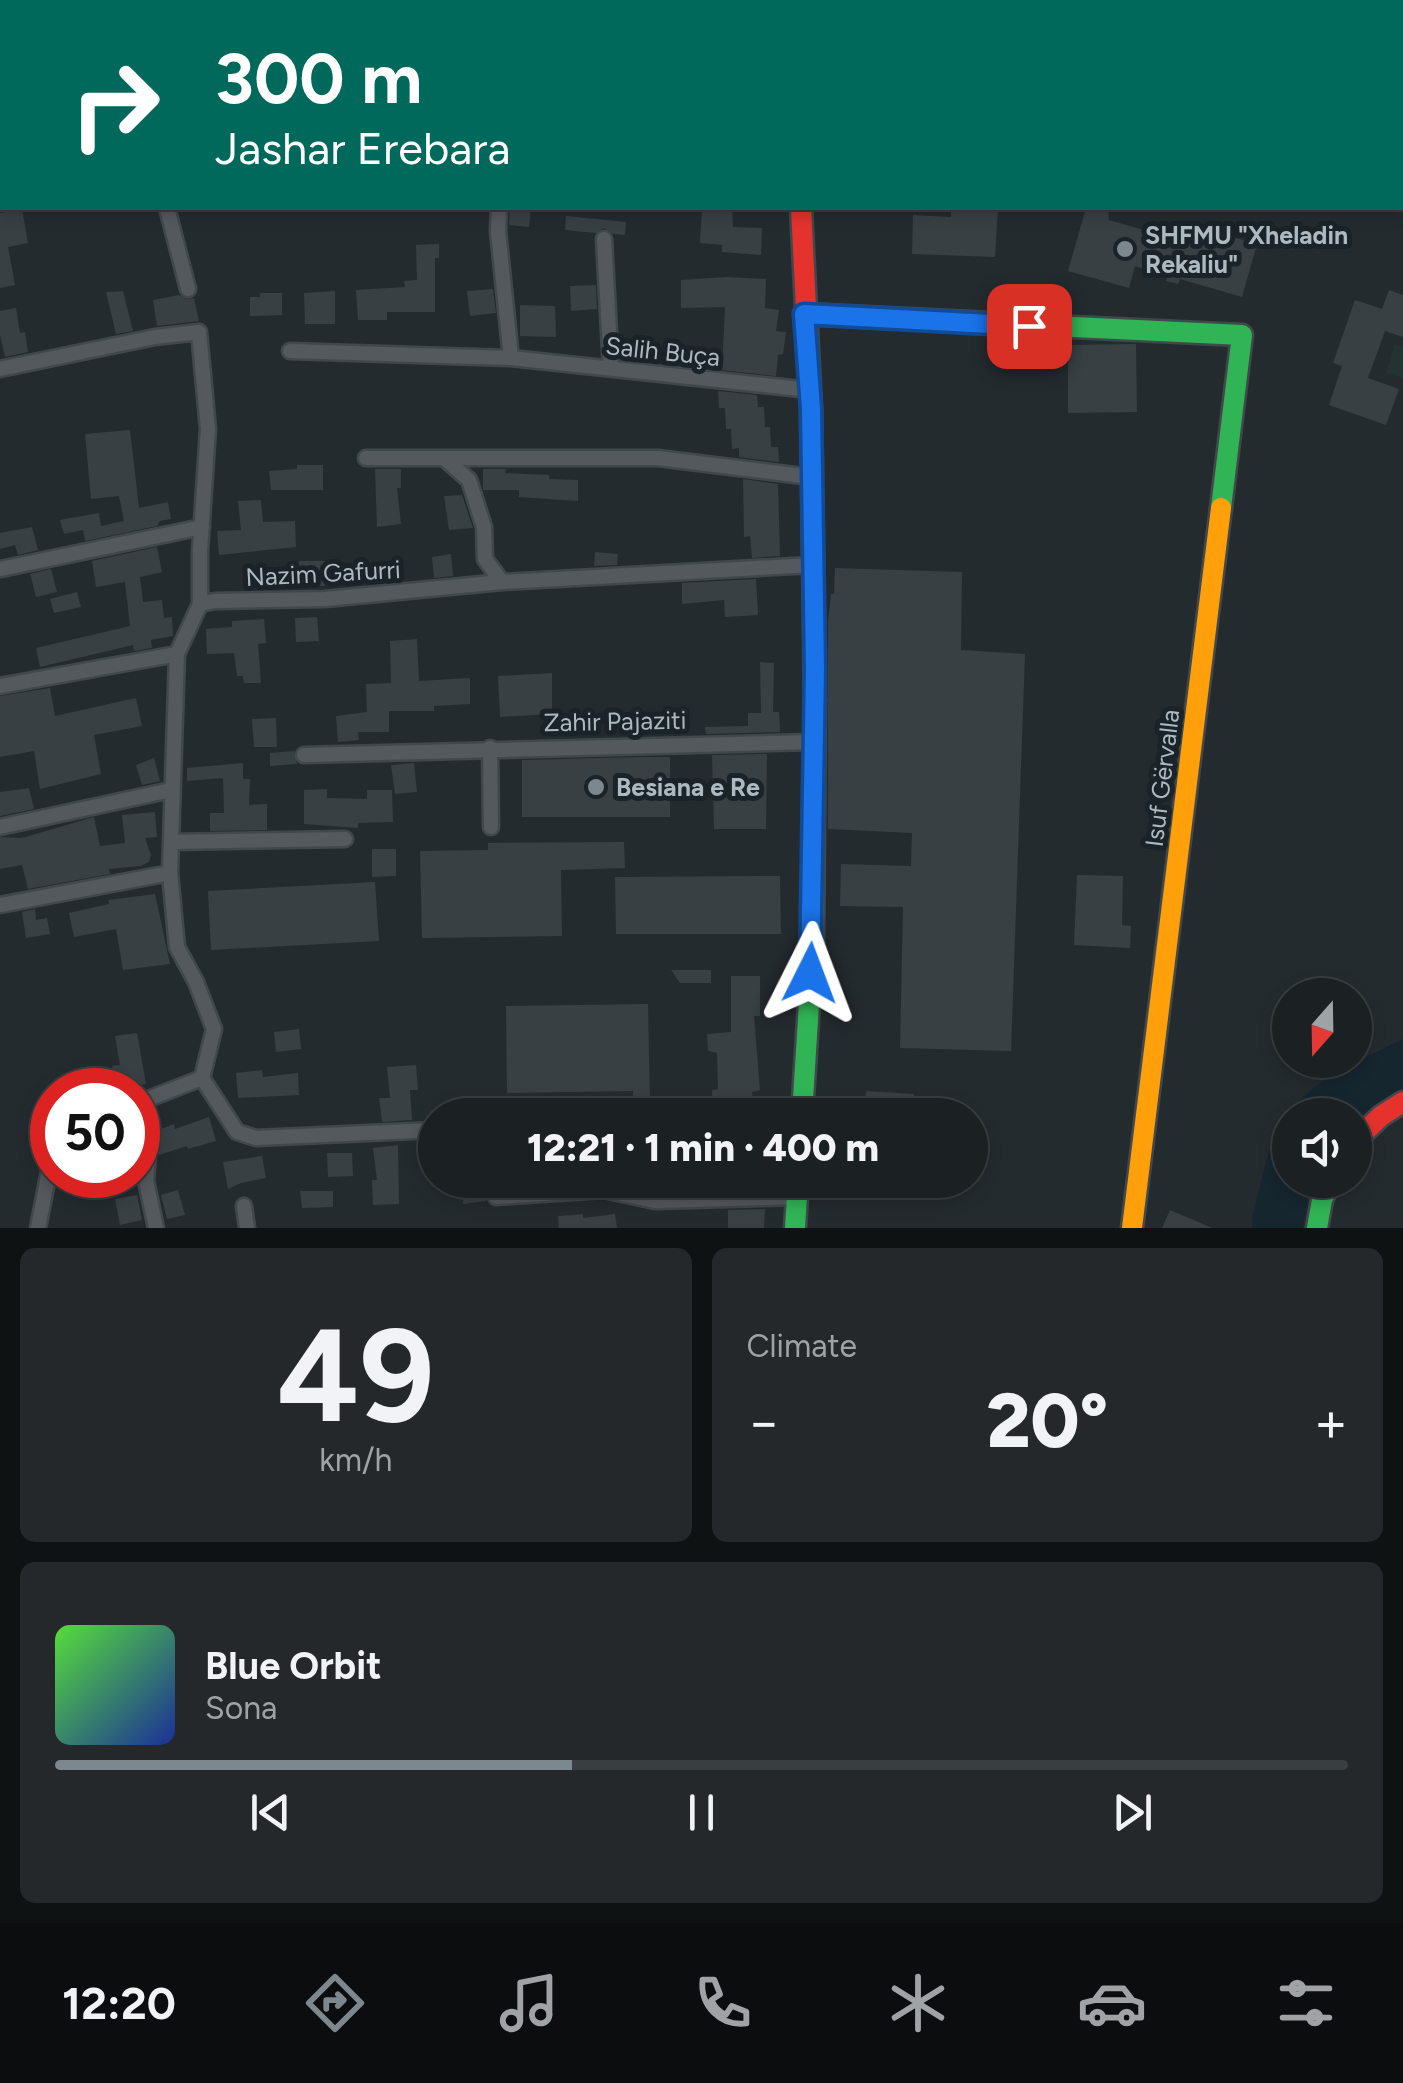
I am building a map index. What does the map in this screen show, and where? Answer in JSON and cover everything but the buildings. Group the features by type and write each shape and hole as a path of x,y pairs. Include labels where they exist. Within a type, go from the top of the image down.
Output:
{"street":[{"path":"168,210 188,289"},
{"path":"499,210 511,358"},
{"path":"801,210 810,390 813,742 812,940 803,1098"},
{"path":"604,239 611,368"},
{"name":"Isuf Gërvalla","path":"804,314 1242,335 1132,1228"},
{"path":"0,369 155,337 199,332 208,428 200,604 177,654 170,873 177,947 214,1028 202,1078 237,1132 256,1138 418,1131"},
{"name":"Salih Buça","path":"293,351 511,358 810,390"},
{"path":"366,458 658,458 811,477"},
{"path":"444,460 469,480 484,527 485,559 502,582"},
{"path":"1,569 202,527"},
{"name":"Nazim Gafurri","path":"200,604 812,565"},
{"path":"0,686 177,654"},
{"name":"Zahir Pajaziti","path":"304,754 813,742"},
{"path":"490,748 491,827"},
{"path":"0,827 170,790"},
{"path":"171,842 345,839"},
{"path":"0,904 170,873"},
{"path":"160,1094 202,1078"},
{"path":"1372,1124 1403,1102"},
{"path":"38,1228 44,1198"},
{"path":"150,1198 156,1228"},
{"path":"641,1198 691,1198"},
{"path":"796,1228 798,1198"},
{"path":"1317,1228 1323,1198"},
{"path":"244,1206 247,1228"}],"shaded area":[{"path":"1395,344 1403,347 1403,378 1386,373"}],"water":[{"path":"1403,1039 1403,1096 1372,1109 1372,1098 1303,1098 1328,1078 1372,1078 1372,1054"},
{"path":"1272,1145 1272,1198 1308,1198 1303,1228 1252,1228"}],"traffic: fast":[{"path":"804,314 1242,335 1221,508"},
{"path":"803,1098 813,940 815,700"},
{"path":"795,1228 797,1198"},
{"path":"1317,1228 1323,1198"}],"traffic: slow":[{"path":"1132,1228 1221,508"}],"traffic: jam":[{"path":"801,210 811,408 815,700"},
{"path":"1372,1125 1403,1102"}],"place":[{"name":"SHFMU \"Xheladin Rekaliu\"","path":"1125,249"},
{"name":"Besiana e Re","path":"596,787"}],"route":[{"path":"810,973 815,669 811,408 804,314 1029,326"}]}
